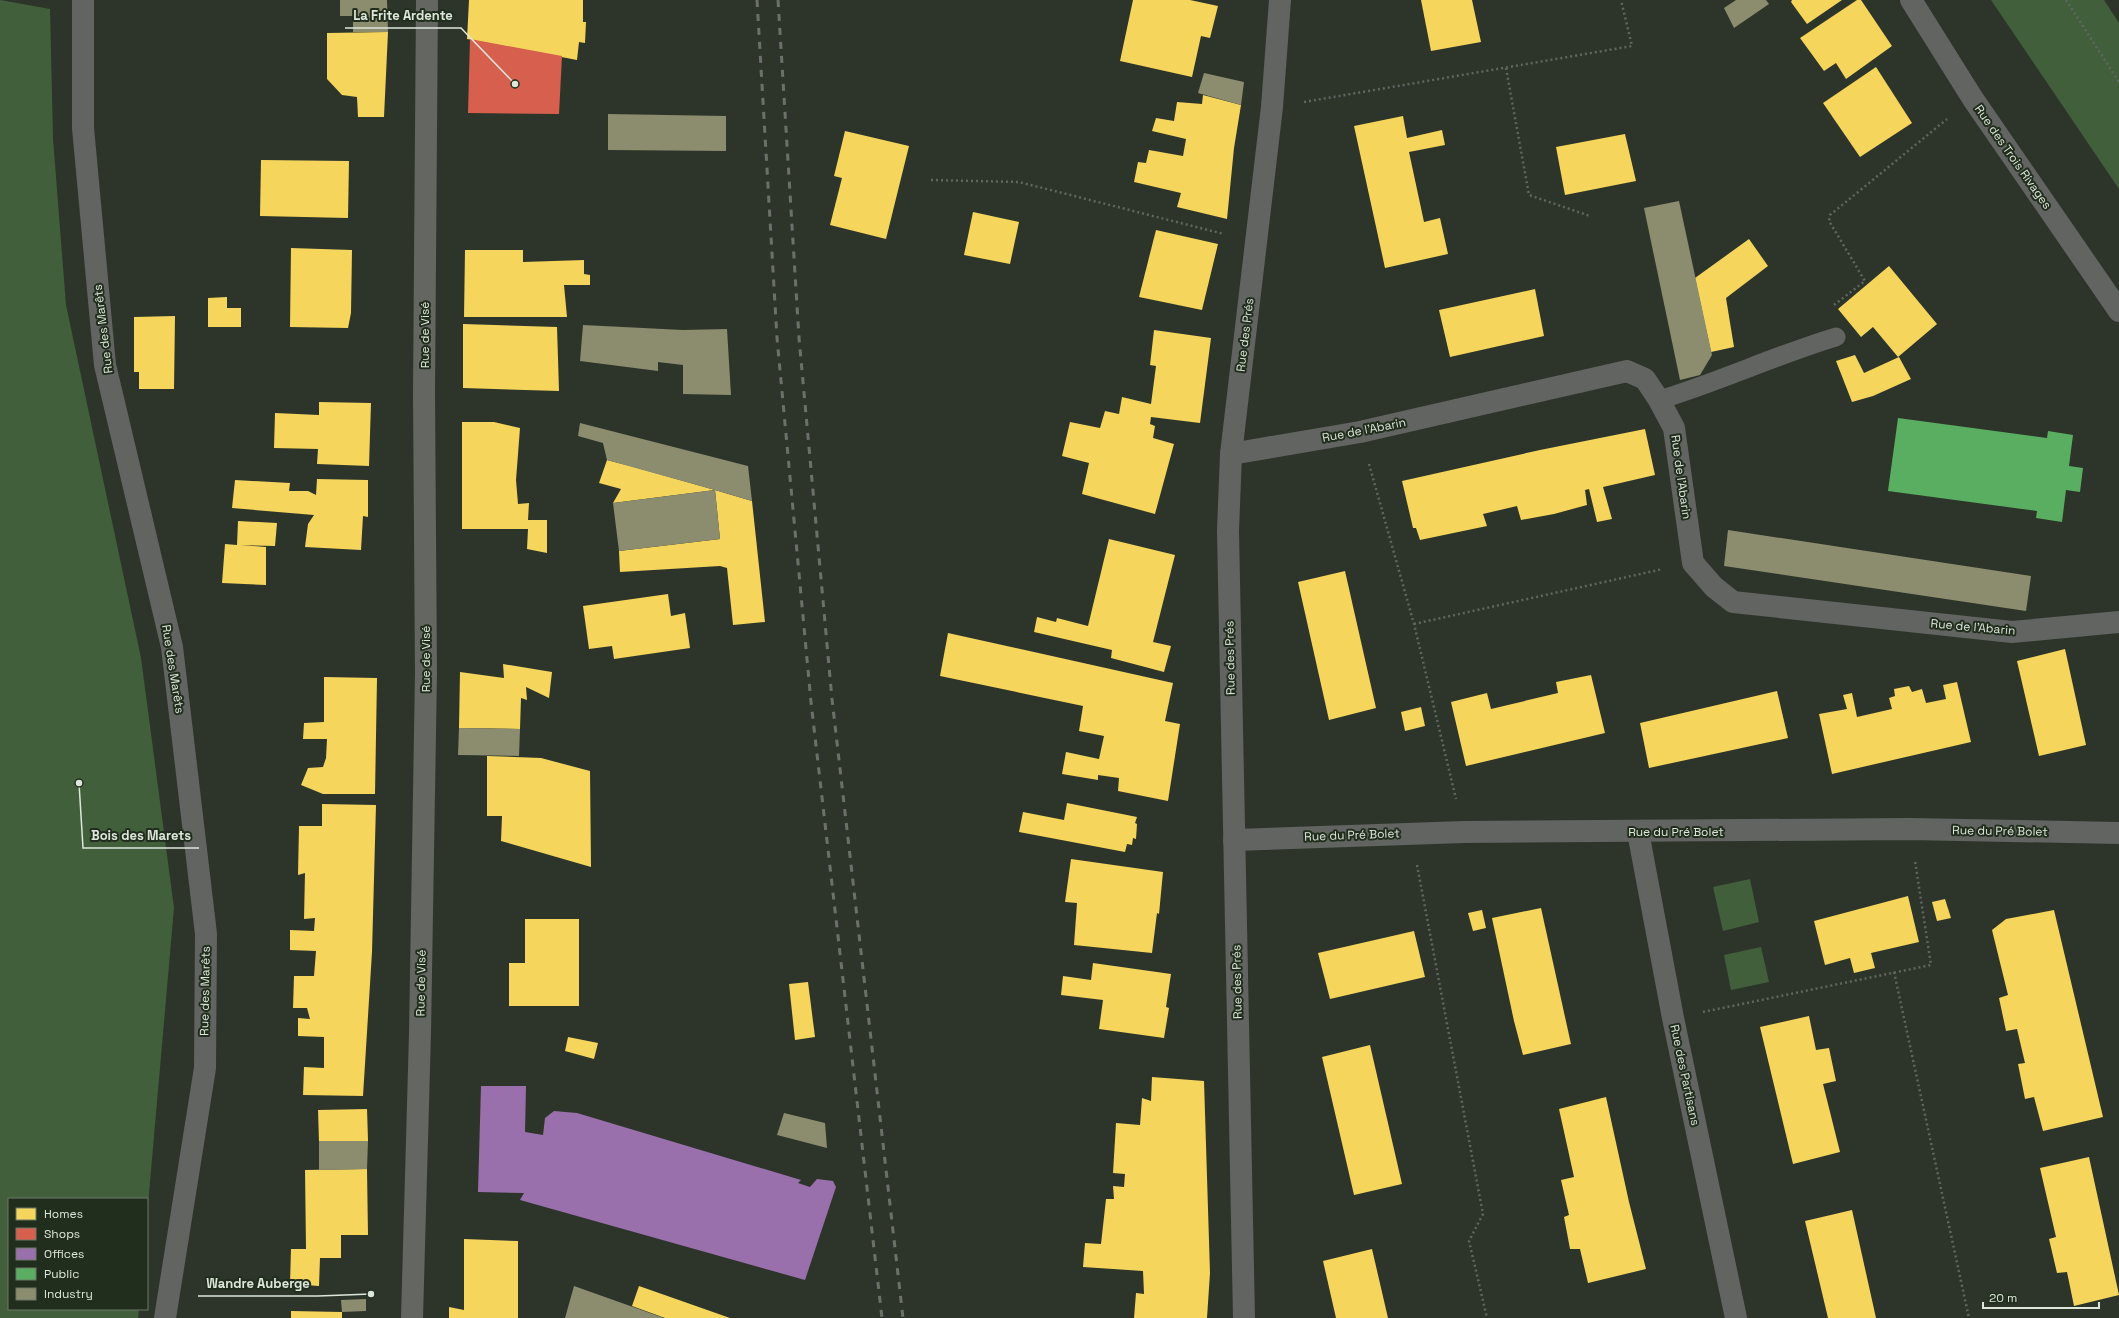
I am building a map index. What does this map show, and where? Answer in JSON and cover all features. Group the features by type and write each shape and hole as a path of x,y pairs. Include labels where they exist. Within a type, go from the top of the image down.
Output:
{"street":[{"name":"Rue des Marêts","path":"83,0 83,128 105,365 172,647 206,934 205,1068 165,1318"},
{"name":"Rue de Visé","path":"412,1318 420,1026 426,673 424,386 428,0"},
{"name":"Rue des Prés","path":"1244,1318 1228,531 1231,454 1272,107 1280,0"},
{"name":"Rue des Trois Rivages","path":"1910,0 1973,99 2119,311"},
{"name":"Rue de l'Abarin","path":"1231,454 1360,432 1627,371 1645,379 1659,400 1674,428 1693,563 1714,588 1732,602 2012,632 2119,622"},
{"name":"Rue du Pré Bolet","path":"1234,840 1464,832 1910,829 2119,833"},
{"name":"Rue des Partisans","path":"1638,832 1673,1018 1736,1318"}],"lane":[{"path":"1659,400 1686,392 1805,347 1836,337"}],"path":[{"path":"1272,107 1632,46 1621,0"},
{"path":"2066,0 2119,82"},
{"path":"1506,68 1529,195 1590,216"},
{"path":"1805,347 1830,308 1865,281 1829,221 1830,215 1973,99"},
{"path":"932,180 1019,182 1256,242"},
{"path":"1360,432 1414,624 1464,832"},
{"path":"1414,624 1693,563"},
{"path":"1673,1018 1931,965 1910,829"},
{"path":"1411,833 1483,1214 1470,1241 1487,1318"},
{"path":"1894,972 1969,1318"}],"green space":[{"path":"0,0 50,9 53,139 66,305 141,658 174,908 148,1205 148,1198 8,1198 8,1310 139,1310 138,1318 0,1318"},
{"path":"1991,0 2104,0 2119,23 2119,189"},
{"path":"1750,879 1759,922 1723,931 1713,887"},
{"path":"1761,947 1769,982 1731,990 1724,955"}],"building: Homes":[{"path":"469,0 583,0 583,22 586,22 585,43 579,42 577,60 467,39"},
{"path":"1133,0 1190,0 1218,6 1210,38 1201,36 1192,77 1120,61"},
{"path":"1421,0 1472,0 1481,42 1431,51"},
{"path":"1792,0 1842,0 1807,24 1791,2"},
{"path":"1857,0 1861,0 1892,46 1846,79 1836,63 1824,71 1800,38"},
{"path":"388,32 384,117 358,117 357,97 342,95 327,79 327,33"},
{"path":"1876,67 1912,123 1860,157 1823,103"},
{"path":"1203,95 1241,105 1234,148 1227,219 1177,207 1181,193 1134,182 1138,162 1146,163 1149,150 1183,156 1186,139 1152,131 1156,118 1174,121 1177,102 1202,104"},
{"path":"1403,116 1407,138 1442,130 1445,145 1409,152 1424,222 1440,218 1448,254 1385,268 1354,126"},
{"path":"845,131 909,146 886,239 830,225 842,178 834,176"},
{"path":"1625,134 1636,181 1565,195 1556,147"},
{"path":"261,160 349,161 348,218 260,216"},
{"path":"973,212 1019,222 1010,264 964,255"},
{"path":"1156,230 1218,244 1202,310 1139,297"},
{"path":"1749,239 1768,266 1726,298 1734,347 1711,352 1695,278"},
{"path":"291,248 352,250 351,313 348,328 290,327"},
{"path":"465,250 523,250 523,262 584,260 584,274 590,275 590,285 564,285 567,317 464,317"},
{"path":"1889,266 1937,324 1898,357 1873,327 1861,337 1838,309"},
{"path":"1535,289 1544,336 1450,357 1439,310"},
{"path":"227,297 227,308 241,308 241,327 208,327 208,298"},
{"path":"175,316 174,389 139,389 139,372 134,372 134,317"},
{"path":"463,324 557,327 559,391 463,388"},
{"path":"1154,330 1211,338 1200,423 1151,417 1150,424 1155,426 1153,438 1174,444 1155,514 1082,494 1089,463 1062,456 1070,422 1100,428 1105,411 1119,414 1122,397 1151,404 1156,366 1150,365"},
{"path":"1855,355 1864,373 1899,357 1911,379 1873,396 1852,402 1836,361"},
{"path":"319,402 371,403 369,466 317,464 318,449 274,448 275,413 319,415"},
{"path":"462,422 494,422 520,428 516,480 518,504 529,503 528,520 547,520 547,553 527,549 528,529 462,529"},
{"path":"1645,429 1655,475 1603,487 1612,519 1597,522 1589,489 1585,490 1587,505 1554,514 1521,520 1517,506 1483,514 1487,526 1420,540 1416,528 1413,528 1402,481 1540,450"},
{"path":"607,460 715,490 613,503 621,489 599,483"},
{"path":"317,479 368,480 368,517 363,516 361,550 305,547 308,524 314,515 232,508 235,480 290,483 289,491 308,491 316,495"},
{"path":"715,490 752,501 765,622 733,625 727,568 720,566 620,572 619,551 720,539"},
{"path":"238,521 277,523 275,546 240,545 266,547 266,585 222,583 225,544 237,545"},
{"path":"1109,539 1175,555 1153,642 1171,646 1164,672 1111,658 1112,650 1034,632 1037,617 1056,622 1057,618 1088,626"},
{"path":"1345,571 1376,708 1329,720 1298,582"},
{"path":"668,594 671,616 685,613 690,648 614,659 612,646 589,649 583,606"},
{"path":"948,633 1173,683 1165,721 1180,724 1168,801 1118,791 1119,778 1098,775 1098,780 1062,774 1066,752 1099,759 1104,736 1079,731 1083,706 940,676"},
{"path":"2065,649 2086,745 2039,756 2017,661"},
{"path":"503,664 552,672 549,698 526,687 527,700 521,698 520,729 459,728 460,672 504,678"},
{"path":"1591,675 1605,733 1466,766 1451,702 1487,693 1491,709 1558,693 1556,682"},
{"path":"324,677 377,678 375,794 323,794 301,785 308,768 323,767 326,758 327,739 303,739 304,723 324,722"},
{"path":"1957,682 1971,742 1832,774 1819,714 1847,709 1843,695 1852,693 1857,717 1892,709 1889,698 1895,696 1894,689 1909,686 1912,692 1922,689 1926,703 1946,699 1943,685"},
{"path":"1777,691 1788,738 1649,768 1640,723"},
{"path":"1421,707 1425,726 1405,731 1401,712"},
{"path":"487,756 541,758 590,771 591,867 501,841 502,816 487,816"},
{"path":"1067,803 1137,817 1135,823 1137,824 1136,839 1133,838 1132,845 1127,844 1125,852 1019,832 1023,812 1064,820"},
{"path":"322,804 376,805 372,952 363,1096 303,1095 304,1067 324,1068 324,1037 298,1036 298,1018 310,1019 307,1008 293,1008 294,976 314,976 316,951 290,950 290,930 314,931 315,918 304,919 305,873 298,875 299,826 322,826"},
{"path":"1071,859 1163,872 1159,914 1157,913 1152,953 1074,945 1077,903 1065,902"},
{"path":"1908,896 1919,942 1871,953 1875,968 1854,973 1850,958 1825,965 1814,921"},
{"path":"1945,899 1951,918 1937,921 1932,902"},
{"path":"1541,908 1571,1044 1523,1055 1514,1021 1492,918"},
{"path":"1482,910 1486,928 1473,931 1468,913"},
{"path":"2054,910 2103,1117 2043,1131 2034,1097 2025,1099 2018,1064 2025,1063 2017,1029 2006,1031 1999,998 2008,995 1992,930 2006,919"},
{"path":"525,919 579,919 579,1006 509,1006 509,963 525,963"},
{"path":"1414,931 1425,977 1330,999 1318,953"},
{"path":"1093,963 1171,974 1166,1007 1169,1008 1164,1038 1099,1029 1103,1000 1061,995 1063,976 1091,980"},
{"path":"808,982 815,1037 795,1040 789,984"},
{"path":"1809,1016 1816,1050 1829,1048 1836,1081 1823,1084 1840,1152 1793,1164 1760,1027"},
{"path":"568,1037 598,1043 594,1059 565,1051"},
{"path":"1370,1045 1402,1184 1354,1195 1322,1057"},
{"path":"1152,1077 1204,1081 1210,1273 1207,1318 1134,1318 1136,1293 1144,1294 1143,1271 1083,1267 1085,1243 1101,1244 1106,1199 1114,1199 1113,1186 1124,1187 1125,1174 1113,1173 1116,1123 1140,1125 1142,1098 1151,1101"},
{"path":"1606,1097 1629,1202 1646,1269 1588,1283 1580,1249 1570,1249 1564,1217 1569,1215 1561,1180 1574,1177 1559,1109"},
{"path":"367,1109 368,1141 319,1141 318,1110"},
{"path":"2089,1157 2119,1295 2074,1306 2067,1272 2057,1273 2049,1239 2056,1237 2040,1168"},
{"path":"367,1169 368,1235 341,1235 341,1258 320,1258 319,1286 290,1284 291,1249 306,1249 305,1170"},
{"path":"1852,1210 1876,1318 1828,1318 1805,1221"},
{"path":"464,1239 518,1241 518,1318 449,1318 449,1307 464,1310"},
{"path":"1372,1249 1388,1318 1336,1318 1323,1261"},
{"path":"639,1286 730,1318 665,1318 632,1306"},
{"path":"291,1311 342,1312 342,1318 291,1318"}],"building: Shops":[{"path":"470,39 562,56 559,114 468,113"}],"building: Offices":[{"path":"481,1086 526,1086 525,1132 543,1135 545,1118 554,1111 577,1113 801,1180 798,1183 810,1187 817,1179 833,1181 836,1187 805,1280 520,1200 524,1193 478,1192"}],"building: Public":[{"path":"1898,418 2047,438 2048,431 2073,435 2069,466 2083,468 2080,492 2066,490 2062,522 2036,518 2037,511 1888,491"}],"building: Industry":[{"path":"340,0 387,0 388,32 353,32 353,16 340,16"},
{"path":"1736,0 1766,0 1769,4 1734,28 1724,8"},
{"path":"1204,73 1244,82 1241,105 1198,93"},
{"path":"608,114 726,116 726,151 608,150"},
{"path":"1679,201 1712,355 1700,375 1680,380 1644,208"},
{"path":"583,325 683,330 727,329 731,395 683,394 683,365 658,362 658,371 580,361"},
{"path":"580,423 748,466 752,501 607,460 603,443 578,436"},
{"path":"715,490 720,539 619,551 613,503"},
{"path":"1728,530 2031,576 2026,611 1724,566"},
{"path":"459,728 520,729 519,756 458,755"},
{"path":"784,1113 825,1123 827,1148 777,1135"},
{"path":"319,1141 368,1141 367,1169 319,1170"},
{"path":"574,1286 664,1318 565,1318"},
{"path":"366,1299 366,1311 342,1312 341,1300"}],"railway":[{"path":"757,0 777,338 811,702 882,1318"},
{"path":"778,0 799,338 832,699 903,1318"}],"place":[{"name":"La Frite Ardente","path":"515,84"},
{"name":"Bois des Marets","path":"79,783"},
{"name":"Wandre Auberge","path":"371,1294"}]}
